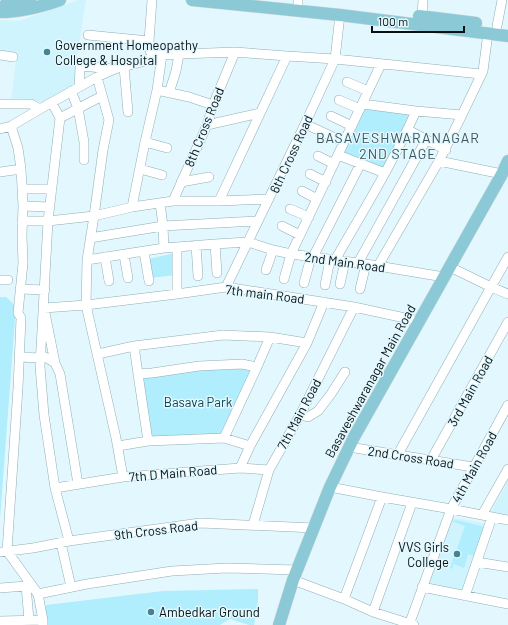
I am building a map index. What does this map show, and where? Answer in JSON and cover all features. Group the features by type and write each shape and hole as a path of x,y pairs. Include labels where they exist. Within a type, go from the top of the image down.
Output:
{"main road":[{"path":"0,5 13,5 30,0"},
{"path":"0,12 26,10 60,0"},
{"path":"196,0 498,29"},
{"path":"260,0 298,2 422,16 498,29 508,36"},
{"name":"Basaveshwaranagar Main Road","path":"279,625 295,575 330,487 354,436 508,161"}],"street":[{"path":"152,0 149,41 150,51 158,55"},
{"path":"422,16 423,0"},
{"path":"378,266 446,150 481,74 498,29 502,0"},
{"name":"6th Cross Road","path":"226,287 335,59 340,15"},
{"path":"88,35 149,41"},
{"path":"0,129 11,126 70,91 97,77 119,68 145,61 158,55 235,52 335,59 481,74"},
{"name":"8th Cross Road","path":"173,201 207,125 235,52"},
{"path":"169,94 179,54"},
{"path":"0,55 13,57"},
{"path":"132,207 157,90 158,55"},
{"path":"219,201 287,56"},
{"path":"284,279 291,254 381,64"},
{"path":"79,87 80,68 82,66 119,68"},
{"path":"119,68 128,112"},
{"path":"97,77 109,120 102,150 87,260 86,305 118,446 123,477"},
{"path":"347,82 368,91"},
{"path":"157,90 169,94 189,97 214,105"},
{"path":"70,91 78,108 84,142 84,160"},
{"path":"60,118 102,96"},
{"path":"339,100 361,106 462,115"},
{"path":"52,103 60,118 48,221 40,366 44,415 71,587"},
{"path":"0,104 31,104 40,109"},
{"path":"324,285 332,260 385,173 408,130 416,111"},
{"path":"207,125 260,113"},
{"path":"331,116 352,126"},
{"path":"305,124 344,142"},
{"path":"0,621 28,620 43,622 38,594 12,559 4,551 18,388 20,318 18,313 23,263 23,206 21,169 18,148 11,126"},
{"path":"408,130 446,150"},
{"path":"360,288 362,263 426,140"},
{"path":"145,142 167,148"},
{"path":"338,155 385,173"},
{"path":"318,156 334,164"},
{"path":"439,162 502,174"},
{"path":"304,283 312,257 361,163"},
{"path":"0,172 21,169"},
{"path":"140,169 162,175"},
{"path":"310,174 326,182"},
{"path":"181,182 209,177"},
{"path":"22,189 52,189"},
{"path":"302,191 318,199"},
{"path":"22,221 48,221 94,216 132,207 173,201 269,199"},
{"path":"160,203 164,248"},
{"path":"23,206 50,207"},
{"path":"290,209 309,218"},
{"path":"90,238 163,226 258,221"},
{"path":"282,226 300,235"},
{"path":"87,260 164,248 248,242"},
{"name":"2nd Main Road","path":"248,242 291,254 378,266 447,272 508,294"},
{"path":"215,244 217,273"},
{"path":"196,245 198,276"},
{"path":"177,247 177,294"},
{"path":"266,270 273,250"},
{"path":"144,252 149,280"},
{"path":"124,254 128,278"},
{"path":"105,257 109,281"},
{"path":"398,454 508,257"},
{"path":"340,284 346,261"},
{"name":"7th main Road","path":"44,308 86,305 226,287 354,307 419,321"},
{"path":"20,289 45,290"},
{"path":"240,468 250,446 307,343 324,302"},
{"name":"7th Main Road","path":"252,525 269,470 300,415 354,307"},
{"path":"44,308 55,363 60,374 78,484"},
{"name":"3rd Main Road","path":"431,460 508,322"},
{"path":"98,354 134,346 223,335 270,337 307,343"},
{"path":"224,438 270,337"},
{"path":"134,346 148,442"},
{"path":"19,357 40,356 55,363"},
{"path":"138,374 199,366 242,364 257,367"},
{"path":"300,415 308,417 318,411 346,372"},
{"name":"4th Main Road","path":"411,625 422,587 451,509 508,405"},
{"path":"118,446 148,442 224,438 250,446"},
{"name":"2nd Cross Road","path":"349,447 473,467"},
{"name":"7th D Main Road","path":"55,488 123,477 240,468 269,470"},
{"path":"482,515 508,468"},
{"path":"330,487 508,520"},
{"path":"344,599 382,497"},
{"path":"373,612 412,503"},
{"path":"465,596 492,517"},
{"name":"9th Cross Road","path":"4,551 200,524 314,528"},
{"path":"477,562 508,567"},
{"path":"38,594 71,587 172,571 228,568 295,575 373,612 411,625"},
{"path":"0,588 26,586 28,620"},
{"path":"422,587 508,604"}],"shaded area":[{"name":"Government Homeopathy College & Hospital","path":"79,0 86,0 78,51 75,84 42,102 11,100 17,53 0,50 0,20 19,21"},
{"path":"508,480 508,518 490,514"},
{"name":"VVS Girls College","path":"451,517 488,524 462,594 427,584"}],"green space":[{"path":"362,108 413,114 384,169 343,153"},
{"path":"175,253 176,275 150,278 148,259"},
{"path":"0,297 6,297 16,306 0,519"},
{"name":"Basava Park","path":"253,368 222,434 150,439 140,376 201,369"},
{"path":"457,520 484,527 474,556 468,554 464,568 454,564 452,569 450,568 465,526 451,521"},
{"name":"Ambedkar Ground","path":"258,589 258,601 254,625 249,625 230,619 220,625 46,625 46,605 163,591"}],"place":[{"name":"Government Homeopathy College & Hospital","path":"47,52"},
{"name":"VVS Girls College","path":"457,554"},
{"name":"Ambedkar Ground","path":"151,612"}],"district":[{"name":"BASAVESHWARANAGAR 2ND STAGE","path":"398,146"}]}
